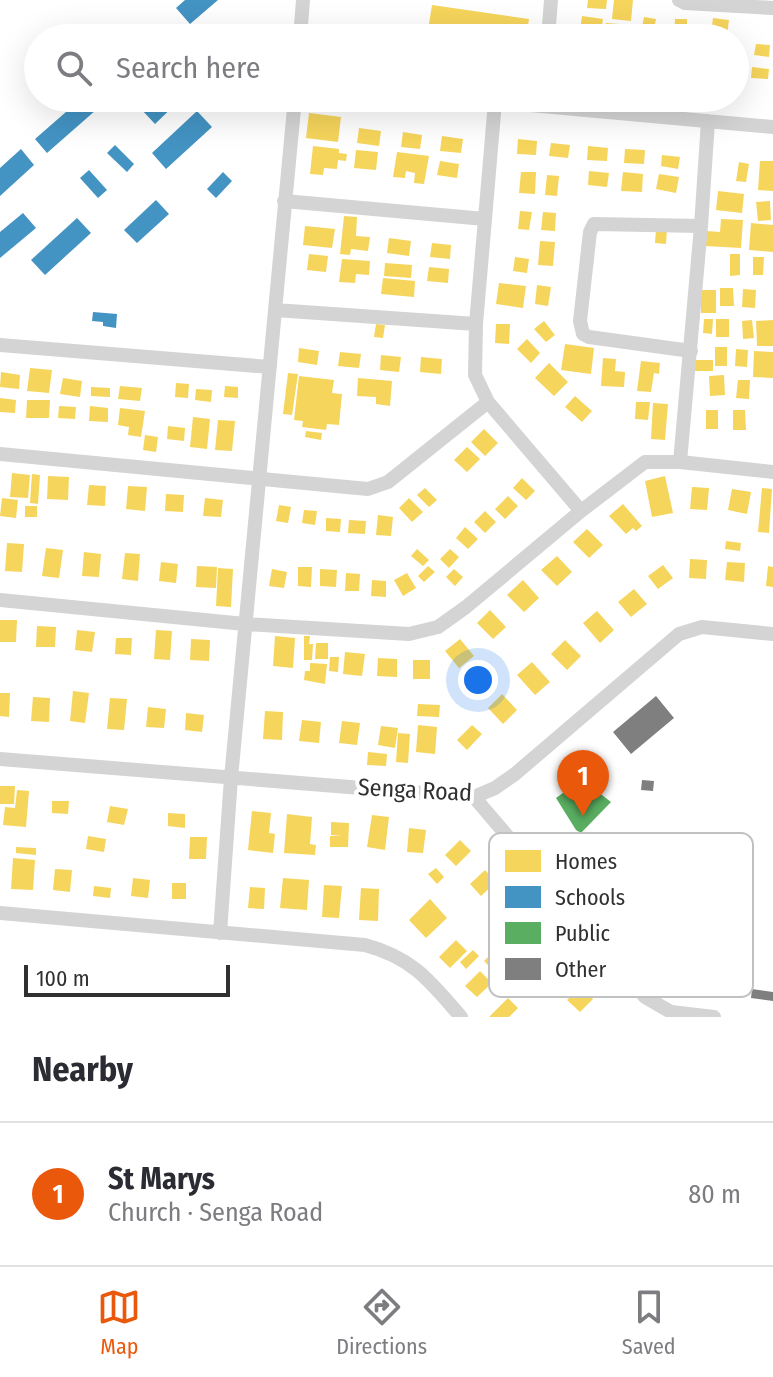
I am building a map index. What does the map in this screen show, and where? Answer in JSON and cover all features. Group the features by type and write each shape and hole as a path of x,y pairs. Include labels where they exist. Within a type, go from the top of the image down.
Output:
{"street":[{"path":"301,24 303,0"},
{"path":"549,24 551,0"},
{"path":"679,0 685,3 773,8"},
{"path":"220,933 231,778 294,112"},
{"path":"494,112 476,324 475,375 488,402 581,511"},
{"path":"629,112 773,127"},
{"path":"680,462 708,121"},
{"path":"284,201 485,219"},
{"path":"691,351 589,337 583,334 580,321 590,232 594,224 701,226"},
{"path":"275,310 476,324"},
{"path":"0,345 270,367"},
{"path":"0,454 363,490 374,488 399,473 488,402"},
{"path":"0,600 245,624 368,634 409,634 438,627 466,607 640,464 680,462 773,472"},
{"name":"Senga Road","path":"0,759 474,797 506,781 679,634 702,627 773,634"},
{"path":"474,797 505,833"},
{"path":"0,913 365,945 390,952 427,978 461,1017"},
{"path":"648,997 671,1012 714,1017"}],"building: Homes":[{"path":"588,0 607,0 606,9 587,8"},
{"path":"614,0 633,0 631,21 612,19"},
{"path":"432,5 529,19 528,24 429,24"},
{"path":"582,16 603,19 602,24 581,24"},
{"path":"644,17 656,19 655,24 643,24"},
{"path":"713,18 729,20 728,24 712,24"},
{"path":"675,19 687,19 687,24 675,24"},
{"path":"756,44 770,45 769,57 754,55"},
{"path":"752,67 769,69 768,79 751,78"},
{"path":"309,113 341,117 338,142 306,138"},
{"path":"359,128 381,131 379,146 357,143"},
{"path":"403,132 422,135 420,149 401,147"},
{"path":"442,136 463,139 461,153 440,151"},
{"path":"518,139 537,141 536,155 517,154"},
{"path":"551,143 570,145 568,158 549,156"},
{"path":"313,146 339,149 339,153 347,154 346,161 338,160 337,169 324,168 323,175 310,174"},
{"path":"588,146 608,148 607,161 587,160"},
{"path":"625,149 645,150 644,164 624,163"},
{"path":"356,150 378,152 376,170 354,168"},
{"path":"397,152 429,156 424,184 414,183 415,173 406,171 405,178 393,177"},
{"path":"662,155 680,157 678,169 661,166"},
{"path":"440,161 459,164 457,178 437,175"},
{"path":"760,161 773,161 773,191 758,190"},
{"path":"739,162 749,164 746,182 736,181"},
{"path":"589,171 609,173 607,187 588,185"},
{"path":"521,172 536,172 535,194 519,193"},
{"path":"623,172 643,174 642,192 621,191"},
{"path":"659,174 679,177 676,193 656,189"},
{"path":"547,175 559,176 557,196 545,195"},
{"path":"718,191 744,194 742,213 716,210"},
{"path":"770,201 771,220 758,221 756,202"},
{"path":"520,211 532,212 529,230 518,229"},
{"path":"543,212 556,213 555,231 541,230"},
{"path":"344,216 357,217 356,236 370,237 368,251 351,249 350,255 340,254"},
{"path":"721,219 743,220 741,248 705,246 706,231 720,232"},
{"path":"751,223 773,225 773,252 749,250"},
{"path":"305,226 335,229 332,248 303,245"},
{"path":"656,229 667,229 666,244 655,243"},
{"path":"389,238 411,241 409,256 387,253"},
{"path":"540,241 555,242 553,266 538,265"},
{"path":"432,243 451,245 450,259 430,257"},
{"path":"309,254 328,256 326,272 307,270"},
{"path":"730,254 740,254 740,275 730,276"},
{"path":"515,257 529,259 527,273 513,271"},
{"path":"753,257 764,257 763,275 753,275"},
{"path":"342,259 370,261 369,275 356,274 355,283 339,282"},
{"path":"385,263 412,265 411,278 384,276"},
{"path":"429,267 449,269 448,283 427,281"},
{"path":"383,278 415,281 414,297 381,294"},
{"path":"499,283 526,286 523,308 496,304"},
{"path":"537,285 551,287 548,306 535,304"},
{"path":"720,288 733,288 734,306 720,306"},
{"path":"743,289 756,290 755,308 742,307"},
{"path":"701,290 716,290 716,313 701,313"},
{"path":"704,319 713,319 712,334 703,333"},
{"path":"716,319 729,319 729,337 716,337"},
{"path":"752,320 754,338 743,339 742,321"},
{"path":"773,320 773,346 757,346 756,321"},
{"path":"544,321 555,335 546,342 534,329"},
{"path":"376,324 385,325 383,338 374,337"},
{"path":"496,324 510,324 509,344 495,343"},
{"path":"527,339 540,353 531,363 517,349"},
{"path":"565,344 594,348 591,374 561,370"},
{"path":"715,347 727,347 727,366 715,366"},
{"path":"299,348 319,351 317,365 298,362"},
{"path":"736,349 748,350 747,367 735,366"},
{"path":"754,351 773,352 773,378 753,377"},
{"path":"340,352 361,354 359,368 338,366"},
{"path":"381,355 401,357 399,372 380,370"},
{"path":"421,357 442,359 441,374 420,372"},
{"path":"603,358 616,359 615,371 625,372 624,387 601,386"},
{"path":"692,360 713,360 713,371 692,371"},
{"path":"641,361 660,363 659,374 654,373 651,392 637,391"},
{"path":"549,363 568,382 554,396 535,378"},
{"path":"30,368 52,370 49,393 27,391"},
{"path":"1,372 20,375 19,389 0,387"},
{"path":"288,373 298,374 292,415 283,414"},
{"path":"724,375 725,395 710,396 709,376"},
{"path":"299,376 334,380 332,393 342,394 339,425 327,424 326,430 302,427 303,421 294,420"},
{"path":"63,378 82,381 80,397 60,394"},
{"path":"358,378 392,381 390,406 376,404 376,397 357,396"},
{"path":"738,380 750,380 749,399 736,398"},
{"path":"176,383 189,384 188,398 175,397"},
{"path":"120,386 142,388 140,401 118,399"},
{"path":"225,386 238,387 238,398 224,397"},
{"path":"91,387 110,388 110,397 91,396"},
{"path":"196,389 212,390 211,402 195,400"},
{"path":"575,396 592,411 582,422 565,407"},
{"path":"0,398 16,400 15,413 0,412"},
{"path":"27,400 50,400 49,418 26,418"},
{"path":"636,402 650,402 648,420 635,419"},
{"path":"653,403 668,404 665,440 651,439"},
{"path":"59,406 76,407 75,419 58,418"},
{"path":"90,406 108,408 108,422 89,421"},
{"path":"120,408 145,411 141,437 128,435 129,427 118,425"},
{"path":"706,410 718,410 718,429 706,429"},
{"path":"733,410 745,410 746,430 733,430"},
{"path":"193,417 210,419 207,449 190,447"},
{"path":"218,420 235,421 232,451 215,450"},
{"path":"168,426 185,428 184,441 167,439"},
{"path":"484,429 498,443 485,456 471,442"},
{"path":"306,431 322,433 321,440 305,437"},
{"path":"145,435 158,437 156,452 143,450"},
{"path":"467,447 480,459 467,472 454,460"},
{"path":"12,473 30,475 28,498 10,497"},
{"path":"32,474 40,475 38,504 30,503"},
{"path":"48,476 69,477 68,500 47,499"},
{"path":"665,476 673,513 652,517 645,481"},
{"path":"522,478 535,491 526,500 513,488"},
{"path":"89,485 106,486 105,506 87,505"},
{"path":"128,486 147,487 145,511 126,509"},
{"path":"692,487 709,488 707,510 690,509"},
{"path":"425,488 437,500 429,507 417,495"},
{"path":"762,488 772,489 769,533 758,532"},
{"path":"732,489 751,492 747,514 728,510"},
{"path":"166,494 184,495 183,512 165,511"},
{"path":"508,496 518,506 505,519 495,509"},
{"path":"2,498 18,500 16,518 0,516"},
{"path":"205,498 223,500 221,517 203,516"},
{"path":"409,498 423,512 412,522 399,508"},
{"path":"623,504 642,526 626,534 609,516"},
{"path":"279,505 291,507 288,523 276,521"},
{"path":"25,506 37,506 37,517 25,517"},
{"path":"304,510 317,511 315,525 302,523"},
{"path":"485,511 496,522 485,533 474,522"},
{"path":"378,515 393,517 391,536 376,535"},
{"path":"326,518 341,519 340,532 326,531"},
{"path":"349,520 366,521 365,534 348,533"},
{"path":"465,527 478,539 468,549 456,538"},
{"path":"587,529 603,545 589,558 573,542"},
{"path":"726,541 741,543 740,551 725,549"},
{"path":"7,543 24,544 22,572 5,571"},
{"path":"46,548 63,550 59,578 42,576"},
{"path":"417,549 429,560 423,566 411,556"},
{"path":"450,549 459,557 449,568 440,559"},
{"path":"84,552 101,554 99,577 82,576"},
{"path":"125,553 140,554 138,581 122,579"},
{"path":"557,556 572,572 557,586 541,570"},
{"path":"690,559 707,560 706,579 689,578"},
{"path":"161,562 178,564 176,583 159,581"},
{"path":"727,562 745,563 744,582 725,580"},
{"path":"663,565 673,578 658,589 648,576"},
{"path":"197,566 217,567 216,588 196,587"},
{"path":"428,566 435,572 424,582 418,576"},
{"path":"768,566 773,567 773,587 766,586"},
{"path":"298,567 312,567 311,587 298,586"},
{"path":"218,568 233,569 231,607 216,606"},
{"path":"272,569 287,572 284,588 269,586"},
{"path":"320,569 337,570 336,587 320,586"},
{"path":"454,569 463,577 455,586 446,577"},
{"path":"346,573 360,574 359,591 345,591"},
{"path":"407,573 416,588 403,596 394,580"},
{"path":"372,580 386,581 386,597 371,596"},
{"path":"523,580 539,598 524,612 507,595"},
{"path":"634,589 647,604 631,617 618,602"},
{"path":"490,610 506,627 493,639 477,623"},
{"path":"597,611 614,630 600,643 583,623"},
{"path":"0,620 17,620 16,642 0,642"},
{"path":"37,626 56,627 55,647 36,647"},
{"path":"77,630 95,632 92,652 75,650"},
{"path":"156,630 172,631 170,660 154,659"},
{"path":"275,636 295,638 293,668 273,666"},
{"path":"304,636 310,636 309,644 313,644 312,660 304,660"},
{"path":"116,638 132,638 131,655 115,654"},
{"path":"191,639 210,640 209,661 190,660"},
{"path":"460,639 474,656 459,668 445,651"},
{"path":"565,640 581,656 567,670 551,654"},
{"path":"316,643 328,643 328,659 315,659"},
{"path":"345,652 365,654 362,676 343,674"},
{"path":"330,657 339,657 338,672 329,671"},
{"path":"378,658 397,659 397,677 377,676"},
{"path":"413,660 430,660 430,679 413,679"},
{"path":"532,662 550,682 535,695 517,675"},
{"path":"310,663 327,664 325,684 304,680 305,671 310,671"},
{"path":"73,691 89,693 85,723 70,721"},
{"path":"0,693 10,693 9,717 0,716"},
{"path":"502,694 517,710 503,724 488,708"},
{"path":"33,697 50,698 49,722 31,721"},
{"path":"110,698 127,699 124,730 107,729"},
{"path":"418,704 440,705 439,717 417,716"},
{"path":"148,707 166,709 164,728 146,727"},
{"path":"265,711 283,712 282,740 263,739"},
{"path":"186,713 204,715 202,732 185,730"},
{"path":"302,720 321,722 319,743 299,741"},
{"path":"342,721 360,723 357,745 339,743"},
{"path":"418,725 437,727 435,754 416,752"},
{"path":"472,725 482,734 467,750 457,740"},
{"path":"381,726 398,728 395,748 378,745"},
{"path":"398,733 410,734 408,763 396,762"},
{"path":"368,752 387,754 386,766 367,765"},
{"path":"0,786 15,786 14,804 0,804"},
{"path":"17,790 29,791 26,827 3,825 5,807 15,808"},
{"path":"52,801 69,801 68,814 52,813"},
{"path":"110,806 128,809 124,825 107,822"},
{"path":"252,811 271,813 269,833 275,834 273,853 248,850"},
{"path":"168,813 185,814 185,828 168,826"},
{"path":"287,814 312,817 310,844 316,845 315,855 284,853"},
{"path":"372,815 389,817 385,850 367,847"},
{"path":"331,822 349,823 348,847 330,847 330,836 342,836 331,835"},
{"path":"409,828 426,830 423,853 407,852"},
{"path":"88,836 106,839 104,852 86,849"},
{"path":"190,837 207,837 206,859 189,859"},
{"path":"460,840 471,851 456,866 445,855"},
{"path":"16,847 36,848 36,855 16,853"},
{"path":"13,858 35,860 33,890 11,889"},
{"path":"436,868 444,877 437,884 428,874"},
{"path":"55,869 72,870 70,892 53,890"},
{"path":"485,870 489,874 489,889 481,896 470,884"},
{"path":"133,878 150,880 148,898 131,896"},
{"path":"283,878 309,880 307,910 280,908"},
{"path":"172,883 186,883 186,899 172,899"},
{"path":"324,885 342,886 339,918 322,917"},
{"path":"94,886 111,888 110,898 93,896"},
{"path":"250,887 265,888 264,909 248,908"},
{"path":"361,888 379,889 378,921 359,920"},
{"path":"430,899 447,918 426,938 409,920"},
{"path":"456,940 467,951 450,968 439,957"},
{"path":"473,950 479,956 466,969 460,962"},
{"path":"480,971 489,980 489,986 477,997 465,986"},
{"path":"570,997 593,999 580,1012 567,1000"},
{"path":"508,998 518,1008 509,1017 489,1017"}],"building: Schools":[{"path":"185,0 218,0 190,24 176,8"},
{"path":"66,112 94,112 47,153 35,139"},
{"path":"144,112 167,112 155,124"},
{"path":"196,112 212,127 166,169 152,153"},
{"path":"115,145 134,164 127,172 107,153"},
{"path":"21,149 34,165 0,196 0,168"},
{"path":"89,170 107,190 98,198 80,178"},
{"path":"223,172 232,181 216,198 207,189"},
{"path":"156,200 169,214 137,243 124,230"},
{"path":"23,213 36,228 0,258 0,232"},
{"path":"77,218 91,233 45,275 31,260"},
{"path":"93,312 117,314 116,328 92,321"}],"building: Public":[{"path":"585,777 589,785 611,802 581,833 556,798"}],"building: Other":[{"path":"656,696 674,718 631,754 613,732"},
{"path":"642,780 654,781 653,791 641,790"},
{"path":"753,989 773,992 773,1001 751,998"}],"place":[{"name":"St Marys","path":"583,816"}]}
